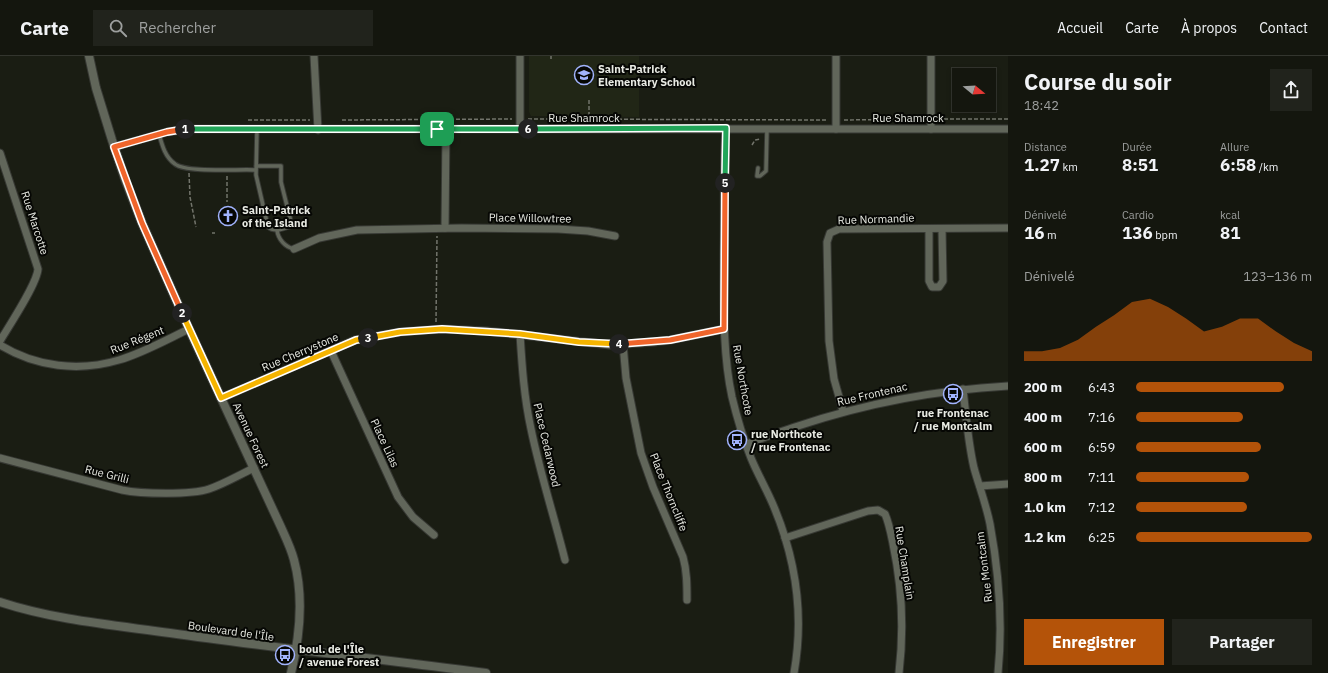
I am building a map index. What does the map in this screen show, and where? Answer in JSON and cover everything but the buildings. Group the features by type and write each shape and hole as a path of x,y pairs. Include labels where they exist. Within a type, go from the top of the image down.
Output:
{"street":[{"name":"Avenue Forest","path":"89,56 96,88 114,147 142,223 189,330 254,468 296,566 300,607 296,650 291,673"},
{"path":"314,56 318,130"},
{"path":"520,56 520,129"},
{"path":"836,56 836,129"},
{"path":"931,56 931,129"},
{"name":"Rue Northcote","path":"726,128 724,329 732,396 746,445 774,507 794,570 798,634 794,673"},
{"name":"Rue Shamrock","path":"114,147 159,134 188,129 1008,129"},
{"path":"445,228 446,129"},
{"name":"Rue Marcotte","path":"0,153 38,268 38,273 33,284 0,341"},
{"name":"Place Willowtree","path":"294,249 319,238 356,230 445,228 558,229 588,231 615,236"},
{"name":"Rue Normandie","path":"843,412 834,379 829,341 827,242 830,233 839,229 1008,228"},
{"path":"929,229 929,281 932,287 936,288 940,287 943,281 942,229"},
{"name":"Rue Cherrystone","path":"221,398 356,340 400,332 442,329 520,334 597,344 623,344 670,340 724,329"},
{"name":"Rue Régent","path":"0,345 13,353 41,362 62,366 84,366 120,360 189,330"},
{"name":"Place Cedarwood","path":"520,334 523,380 530,427 565,560"},
{"name":"Place Thorncliffe","path":"623,344 626,378 641,453 653,488 683,557 686,567 687,600"},
{"name":"Place Lilas","path":"331,351 398,497 413,517 434,535"},
{"name":"Rue Frontenac","path":"746,445 843,412 907,397 963,389 1008,386"},
{"name":"Rue Montcalm","path":"963,389 969,441 990,524 998,584 1000,624 998,673"},
{"name":"Rue Grilli","path":"0,458 134,492 202,491 254,468"},
{"path":"980,486 1008,484"},
{"name":"Rue Champlain","path":"785,538 868,511 878,510 885,514 895,554 900,593 901,631 898,673"},
{"name":"Boulevard de l'Île","path":"0,602 44,614 87,622 457,671 486,673"}],"lane":[{"path":"159,134 166,153 173,163 191,170 256,168 281,166 281,182 292,226 277,230 272,230 268,227 256,168 257,129"},
{"path":"758,168 757,176 760,176 766,171 767,129"},
{"path":"277,230 280,240 287,246 294,249"}],"path":[{"path":"589,100 589,119"},
{"path":"340,120 515,119"},
{"name":"Rue Shamrock","path":"528,119 829,120"},
{"name":"Rue Shamrock","path":"843,120 924,119"},
{"name":"Rue Shamrock","path":"938,119 1008,119"},
{"path":"752,145 754,140 762,139"},
{"path":"189,174 190,196 196,227"},
{"path":"436,324 437,236"}],"shaded area":[{"name":"Saint-Patrick Elementary School","path":"529,56 639,56 639,117 531,116 529,112"}],"place":[{"name":"Saint-Patrick Elementary School","path":"584,75"},
{"name":"Saint-Patrick of the Island","path":"228,216"},
{"name":"rue Frontenac / rue Montcalm","path":"953,394"},
{"name":"rue Northcote / rue Frontenac","path":"737,440"},
{"name":"boul. de l'Île / avenue Forest","path":"285,655"}],"route":[{"path":"726,128 724,329 686,338 610,345 487,331 442,329 400,332 356,340 221,398 149,239 114,147 167,132 188,129 437,129 508,130 726,128"}]}
